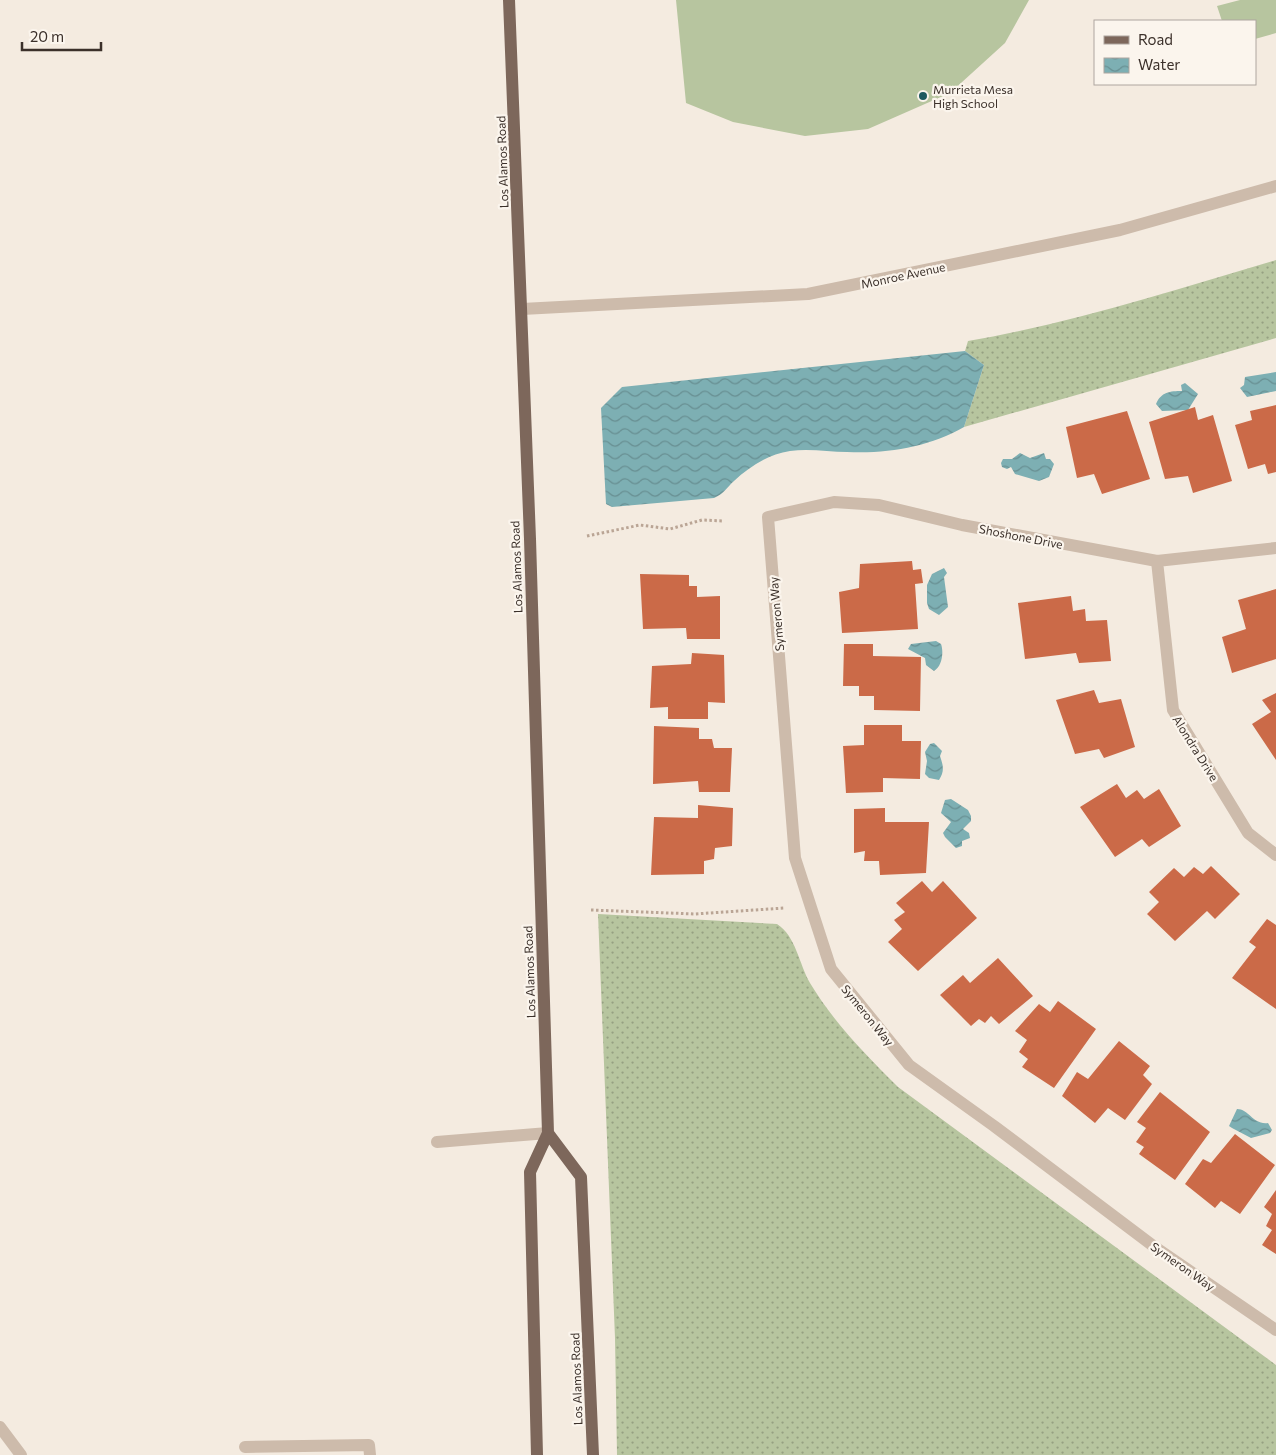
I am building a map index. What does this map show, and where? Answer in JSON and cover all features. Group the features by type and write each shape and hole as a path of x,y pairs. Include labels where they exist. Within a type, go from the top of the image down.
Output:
{"main road":[{"name":"Los Alamos Road","path":"509,0 522,309 548,1133 530,1172 537,1455"},
{"name":"Los Alamos Road","path":"548,1133 581,1177 594,1455"}],"street":[{"name":"Monroe Avenue","path":"522,309 808,294 1120,230 1276,186"},
{"name":"Shoshone Drive","path":"768,517 834,502 879,505 962,525 1157,561 1276,548"},
{"name":"Symeron Way","path":"768,517 795,858 831,969 908,1065 994,1126 1156,1248 1276,1330"},
{"name":"Alondra Drive","path":"1157,561 1173,710 1248,833 1276,855"},
{"path":"437,1142 548,1133"},
{"path":"0,1427 22,1455"},
{"path":"245,1448 370,1445 370,1455"}],"path":[{"path":"587,536 640,525 670,529 702,520 724,521"},
{"path":"591,910 695,914 785,908"}],"green space":[{"path":"676,0 1029,0 1005,43 950,93 868,129 805,136 733,122 686,103"},
{"path":"1240,0 1276,0 1276,33 1256,39 1256,20 1222,20 1217,6"},
{"path":"1276,260 1276,338 964,427 984,365 965,351 968,341 1046,325"},
{"path":"598,914 777,924 789,936 806,976 829,1012 862,1051 898,1087 1276,1365 1276,1455 617,1455 615,1338"}],"water":[{"path":"965,351 984,365 964,427 937,440 908,448 878,452 790,451 767,458 753,466 714,498 612,507 606,504 601,408 622,387"},
{"path":"1276,372 1276,391 1247,397 1240,388 1244,385 1245,377"},
{"path":"1185,383 1198,394 1188,410 1162,411 1156,404 1160,397 1170,392 1182,391 1181,385"},
{"path":"1020,453 1030,458 1044,453 1046,459 1050,459 1054,464 1049,477 1039,481 1015,474 1011,467 1007,469 1002,467 1003,459 1012,459"},
{"path":"944,568 947,573 944,577 948,607 939,615 929,609 927,585 932,574"},
{"path":"936,641 941,644 942,655 941,663 934,671 926,665 925,658 908,649 911,644"},
{"path":"934,743 942,751 940,756 943,771 939,780 929,778 925,774 927,761 925,752 930,744"},
{"path":"951,799 968,810 971,816 971,821 963,829 969,833 970,838 962,841 962,846 956,848 943,833 951,822 941,813 945,800"},
{"path":"1237,1109 1245,1111 1259,1122 1268,1123 1272,1130 1270,1133 1251,1138 1232,1128 1229,1126"}],"building":[{"path":"1276,405 1276,472 1268,474 1265,464 1248,469 1235,425 1252,420 1250,411"},
{"path":"1195,407 1198,420 1213,415 1232,481 1193,493 1188,476 1165,479 1149,422"},
{"path":"1127,411 1150,479 1102,494 1094,474 1077,478 1066,427"},
{"path":"912,561 913,570 921,569 923,583 915,584 918,629 842,633 839,592 859,588 860,564"},
{"path":"640,574 689,575 689,586 697,586 697,597 720,596 720,639 687,639 686,628 643,629"},
{"path":"1276,589 1276,659 1232,673 1222,637 1246,629 1238,600"},
{"path":"1071,596 1073,611 1085,609 1086,621 1107,620 1111,661 1079,663 1076,653 1025,659 1018,603"},
{"path":"844,644 873,644 873,656 921,657 920,711 874,710 874,696 859,696 859,686 843,686"},
{"path":"692,653 724,655 725,703 708,702 708,719 668,719 668,707 650,708 652,666 691,664"},
{"path":"1094,690 1099,703 1121,699 1135,747 1104,758 1099,749 1075,754 1056,700"},
{"path":"1276,693 1276,760 1252,724 1271,712 1262,700"},
{"path":"864,725 902,725 902,741 921,741 920,779 883,778 883,792 846,793 843,746 864,745"},
{"path":"654,726 699,728 699,739 712,739 714,748 732,748 730,792 699,792 698,781 653,784"},
{"path":"1117,784 1126,798 1137,790 1144,799 1159,789 1181,826 1149,847 1142,839 1115,857 1080,807"},
{"path":"698,805 733,808 732,846 715,848 714,859 704,861 704,874 651,875 654,817 698,818"},
{"path":"885,808 885,822 929,822 926,873 880,875 879,861 864,861 865,851 854,853 854,809"},
{"path":"1211,866 1240,894 1215,919 1207,911 1175,941 1147,914 1159,902 1149,892 1174,868 1184,877 1194,867 1203,874"},
{"path":"922,881 932,892 943,881 977,918 918,971 888,942 902,929 894,920 905,912 896,903"},
{"path":"1267,919 1276,925 1276,1009 1232,978 1256,947 1249,942"},
{"path":"998,958 1033,996 999,1024 991,1016 985,1023 979,1019 971,1026 940,995 963,975 970,983"},
{"path":"1058,1001 1096,1029 1054,1088 1022,1067 1028,1059 1019,1052 1027,1040 1015,1031 1039,1004 1050,1012"},
{"path":"1119,1041 1150,1066 1143,1075 1152,1084 1125,1120 1108,1108 1095,1123 1062,1096 1077,1072 1088,1079"},
{"path":"1160,1092 1210,1132 1175,1180 1139,1154 1144,1147 1136,1142 1146,1128 1137,1122"},
{"path":"1235,1134 1275,1165 1240,1214 1221,1201 1215,1208 1185,1184 1203,1159 1211,1163"},
{"path":"1276,1190 1276,1254 1262,1245 1272,1230 1266,1226 1272,1214 1264,1207"}],"place":[{"name":"Murrieta Mesa High School","path":"923,96"}]}
